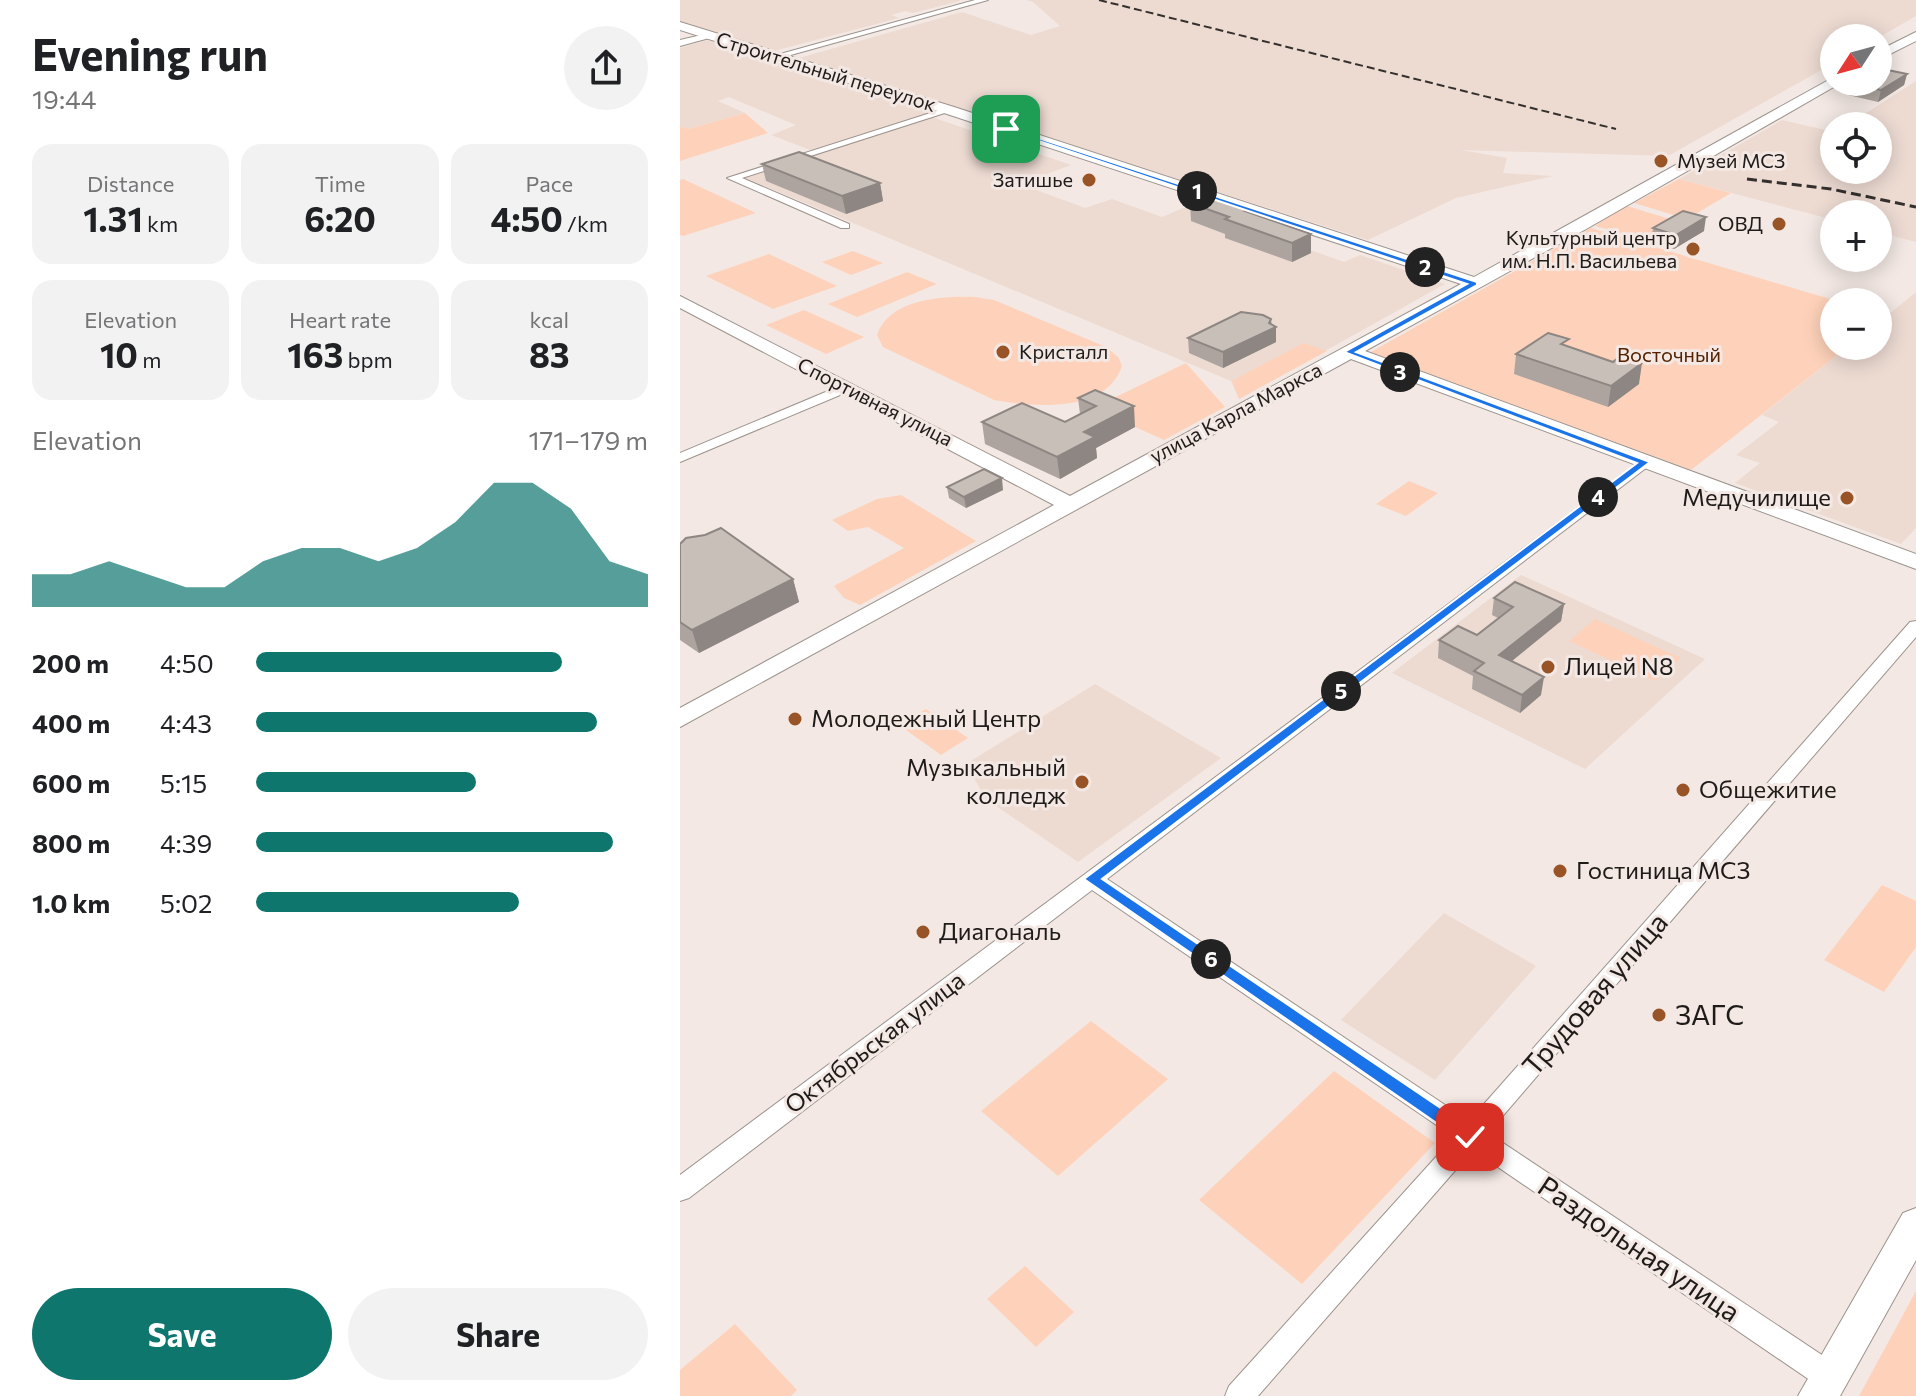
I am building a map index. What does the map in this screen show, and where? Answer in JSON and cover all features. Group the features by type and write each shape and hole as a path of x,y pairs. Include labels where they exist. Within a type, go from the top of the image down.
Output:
{"street":[{"path":"777,56 984,0"},
{"path":"897,13 917,18"},
{"name":"Строительный переулок","path":"680,26 949,110 1474,283"},
{"path":"680,43 710,35"},
{"path":"1892,49 1916,36"},
{"name":"улица Карла Маркса","path":"680,719 1474,283 1820,89"},
{"path":"845,226 732,178 949,110"},
{"name":"Спортивная улица","path":"680,301 1068,504"},
{"path":"1349,352 1916,562"},
{"path":"680,458 847,387"},
{"name":"Октябрьская улица","path":"680,1190 1645,462"},
{"name":"Трудовая улица","path":"1239,1396 1470,1137 1916,626"},
{"name":"Раздольная улица","path":"1091,879 1470,1137 1824,1386"},
{"path":"1824,1386 1916,1225"}],"shaded area":[{"path":"680,0 960,1 913,13 905,11 891,15 899,18 774,51 680,21"},
{"path":"1026,0 1916,0 1916,16 1892,30 1892,24 1820,24 1820,71 1668,156 1461,150 1507,158 1503,173 1553,176 1456,198 1368,240 799,58 962,12 1031,35 1060,26 1033,2"},
{"path":"708,40 938,112 813,151 771,135 796,125 729,97 718,101 745,113 688,129 680,126 680,48"},
{"path":"1916,81 1916,242 1892,236 1892,200 1820,200 1820,216 1679,179 1782,120 1820,129 1820,184 1892,184 1892,112 1868,112"},
{"path":"932,117 1071,165 1020,184 1085,208 1112,199 1162,217 1188,206 1344,262 1360,255 1445,284 1239,399 1231,381 743,177"},
{"path":"1916,292 1916,528 1901,544 1735,483 1760,463 1736,455 1779,422 1762,415 1831,360 1892,360 1892,312"},
{"name":"Лицей N8","path":"1521,575 1705,659 1585,769 1392,673"},
{"name":"Музыкальный колледж","path":"1095,684 1221,758 1078,862 986,799 966,764"},
{"path":"1444,913 1536,966 1435,1080 1341,1020"}],"green space":[{"path":"745,113 768,133 680,161 680,126 688,129"},
{"path":"1679,179 1731,193 1687,219 1634,203"},
{"path":"680,180 756,213 680,235"},
{"path":"1624,205 1676,221 1643,239 1595,226"},
{"name":"Восточный","path":"1591,228 1820,296 1820,360 1831,360 1691,470 1371,352"},
{"path":"853,251 883,263 851,275 822,262"},
{"path":"769,254 837,286 773,309 706,276"},
{"path":"907,272 937,284 857,317 828,304"},
{"name":"Кристалл","path":"947,297 994,300 1106,347 1118,357 1122,366 1114,382 1101,393 1067,404 994,400 883,347 877,335 883,323 905,307"},
{"path":"804,310 864,337 826,354 766,325"},
{"path":"1303,343 1327,351 1239,399 1232,381"},
{"path":"1186,363 1225,407 1164,440 1093,408"},
{"path":"1409,481 1438,493 1406,516 1376,504"},
{"path":"901,495 976,541 860,605 844,598 834,586 904,548 868,527 848,531 832,520 877,499"},
{"path":"1595,619 1681,658 1655,681 1569,641"},
{"path":"926,709 968,738 941,755 899,725"},
{"path":"1882,885 1916,901 1916,947 1884,992 1824,960"},
{"path":"1091,1021 1168,1079 1058,1176 981,1111"},
{"path":"1334,1071 1435,1143 1302,1284 1199,1200"},
{"path":"1025,1266 1074,1312 1036,1347 987,1299"},
{"path":"1916,1291 1916,1396 1859,1396"},
{"path":"735,1324 797,1390 791,1396 680,1396 680,1370"}],"building":[{"path":"1892,71 1907,74 1892,83"},
{"path":"799,152 880,183 842,196 762,164"},
{"path":"1210,196 1311,234 1292,243 1190,203"},
{"path":"1683,211 1706,217 1676,235 1653,228"},
{"path":"1241,312 1263,315 1271,319 1269,323 1276,327 1223,352 1188,338"},
{"path":"1548,333 1569,339 1561,344 1613,362 1620,356 1642,363 1611,386 1516,354"},
{"path":"1095,390 1134,406 1084,432 1095,437 1057,457 982,422 1022,403 1065,422 1096,406 1078,398"},
{"path":"984,469 1002,478 964,497 947,487"},
{"path":"721,528 793,579 692,630 680,622 680,544 686,538"},
{"path":"1515,582 1564,604 1499,655 1544,677 1522,695 1474,671 1484,663 1439,640 1458,626 1477,635 1513,607 1494,598"}],"railway":[{"path":"1099,0 1616,129"},
{"path":"1747,179 1831,189 1916,207"}],"place":[{"name":"Музей МСЗ","path":"1661,161"},
{"name":"Затишье","path":"1089,180"},
{"name":"ОВД","path":"1779,224"},
{"name":"Культурный центр им. Н.П. Васильева","path":"1693,249"},
{"name":"Кристалл","path":"1003,352"},
{"name":"Медучилище","path":"1847,498"},
{"name":"Лицей N8","path":"1548,667"},
{"name":"Молодежный Центр","path":"795,719"},
{"name":"Музыкальный колледж","path":"1082,782"},
{"name":"Общежитие","path":"1683,790"},
{"name":"Гостиница МСЗ","path":"1560,871"},
{"name":"Диагональ","path":"923,932"},
{"name":"ЗАГС","path":"1659,1015"}],"route":[{"path":"1006,129 1474,283 1349,352 1645,462 1091,879 1470,1137"}]}
